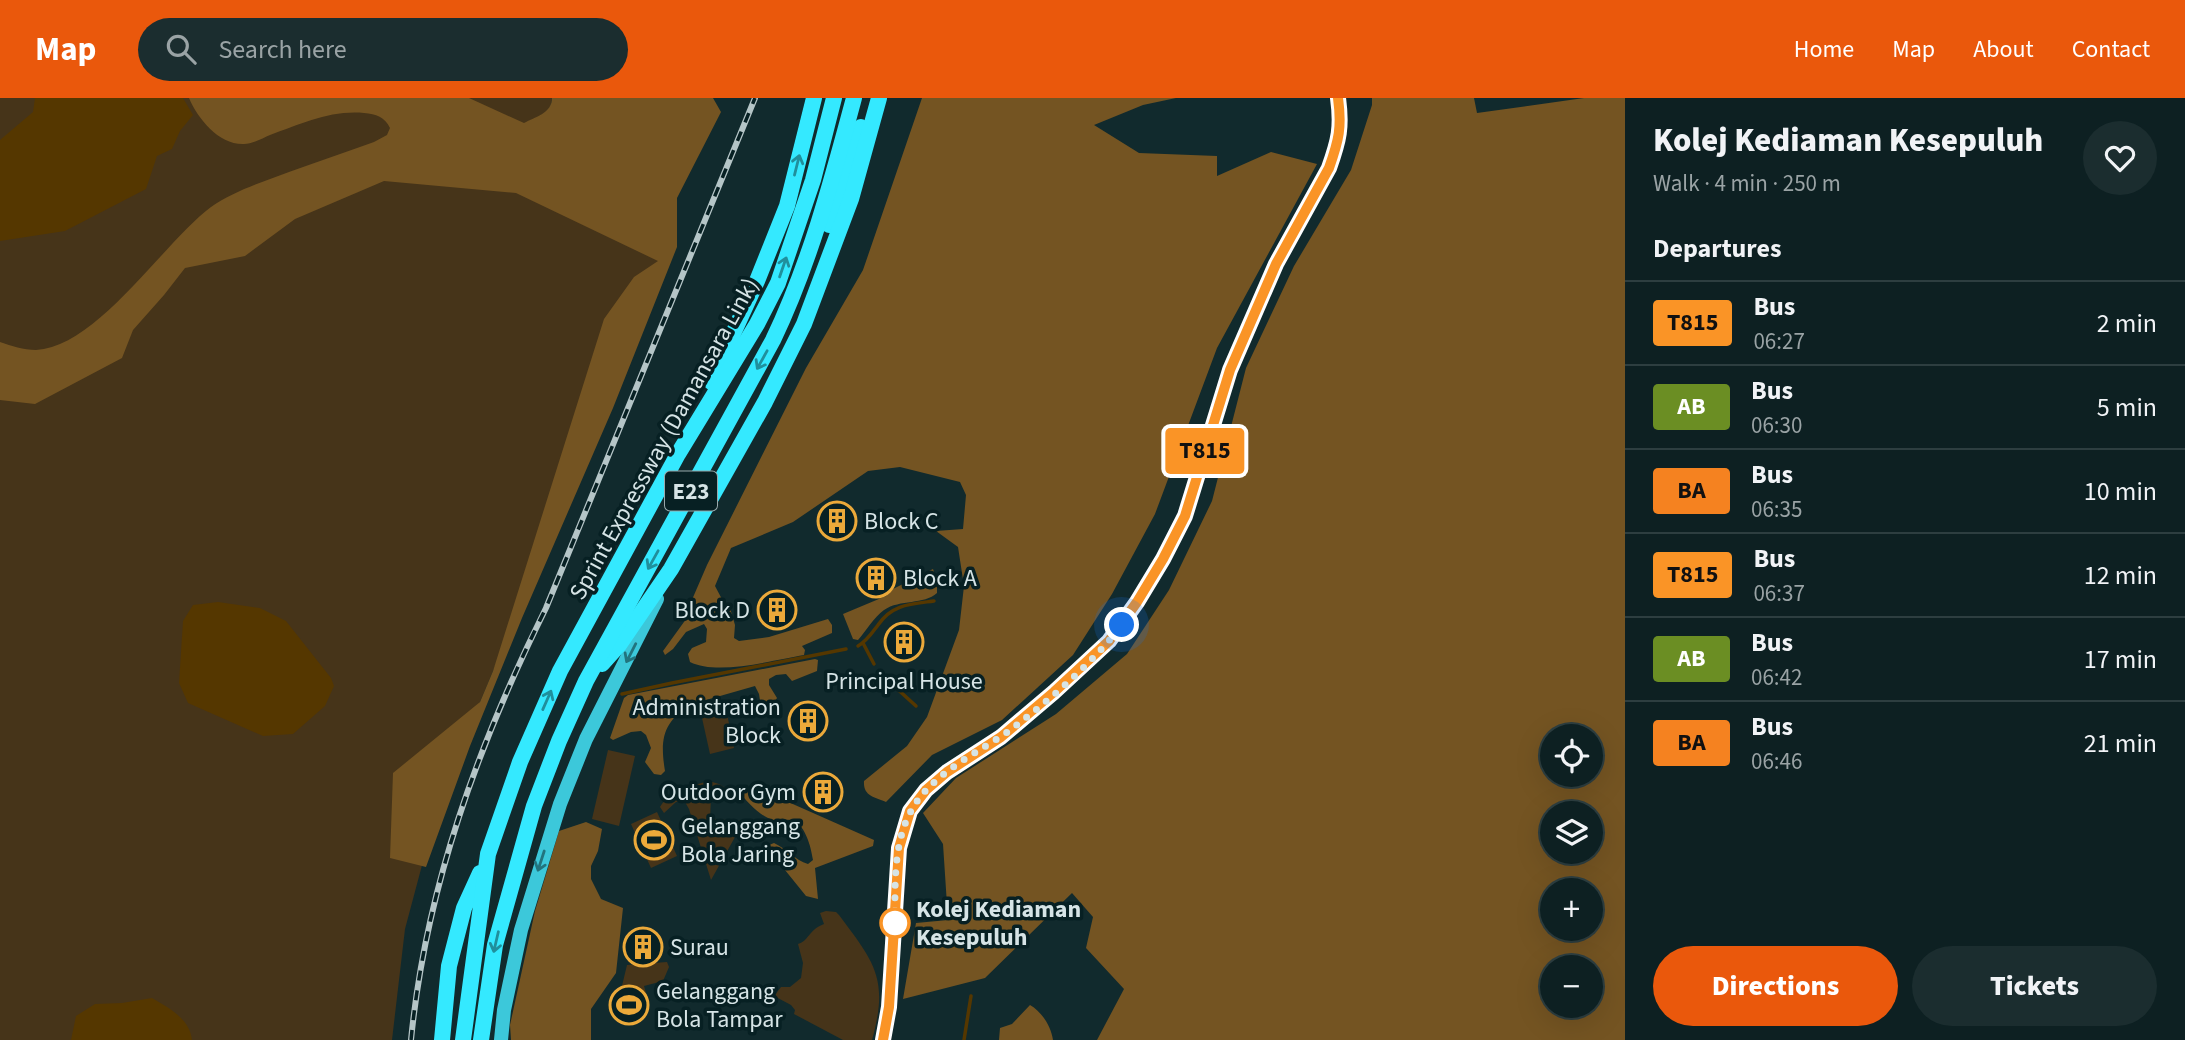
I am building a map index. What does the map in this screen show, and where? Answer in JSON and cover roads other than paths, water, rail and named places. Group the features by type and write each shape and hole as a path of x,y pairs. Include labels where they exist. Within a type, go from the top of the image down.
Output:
{"highway":[{"path":"678,454 757,281 787,206 814,98"},
{"name":"Sprint Expressway (Damansara Link)","path":"463,1040 488,854 520,762 560,671 678,454 757,324 778,283 813,180 835,98"},
{"name":"Sprint Expressway (Damansara Link)","path":"481,1040 495,945 534,806 559,741 586,681 793,299 832,181 855,98"},
{"path":"793,299 811,270 834,214 869,98"},
{"path":"586,681 619,645 671,569 765,402 804,324 862,166 879,98"},
{"path":"843,219 852,159"},
{"path":"442,1040 449,966 464,908 488,854"}],"main road":[{"path":"501,1040 504,1010 521,930 560,804 586,738 671,569"}],"street":[{"path":"883,1040 889,1007 899,848 910,811 926,790 947,772 1025,719 1109,641 1163,559 1185,516 1230,370 1276,264 1332,160 1342,124 1338,98"}],"waterway":[{"path":"858,646 889,613 910,604 934,601"},
{"path":"863,643 874,664"},
{"path":"622,694 846,649"},
{"path":"883,676 916,706"},
{"path":"964,1040 971,996"}],"railway":[{"path":"411,1040 418,983 442,872 477,765 546,608 755,98"}],"place":[{"name":"Block C","path":"837,521"},
{"name":"Block A","path":"876,578"},
{"name":"Block D","path":"777,610"},
{"name":"Principal House","path":"904,642"},
{"name":"Administration Block","path":"808,721"},
{"name":"Outdoor Gym","path":"823,792"},
{"name":"Gelanggang Bola Jaring","path":"654,840"},
{"name":"Kolej Kediaman Kesepuluh","path":"895,923"},
{"name":"Surau","path":"643,947"},
{"name":"Gelanggang Bola Tampar","path":"629,1005"}]}
